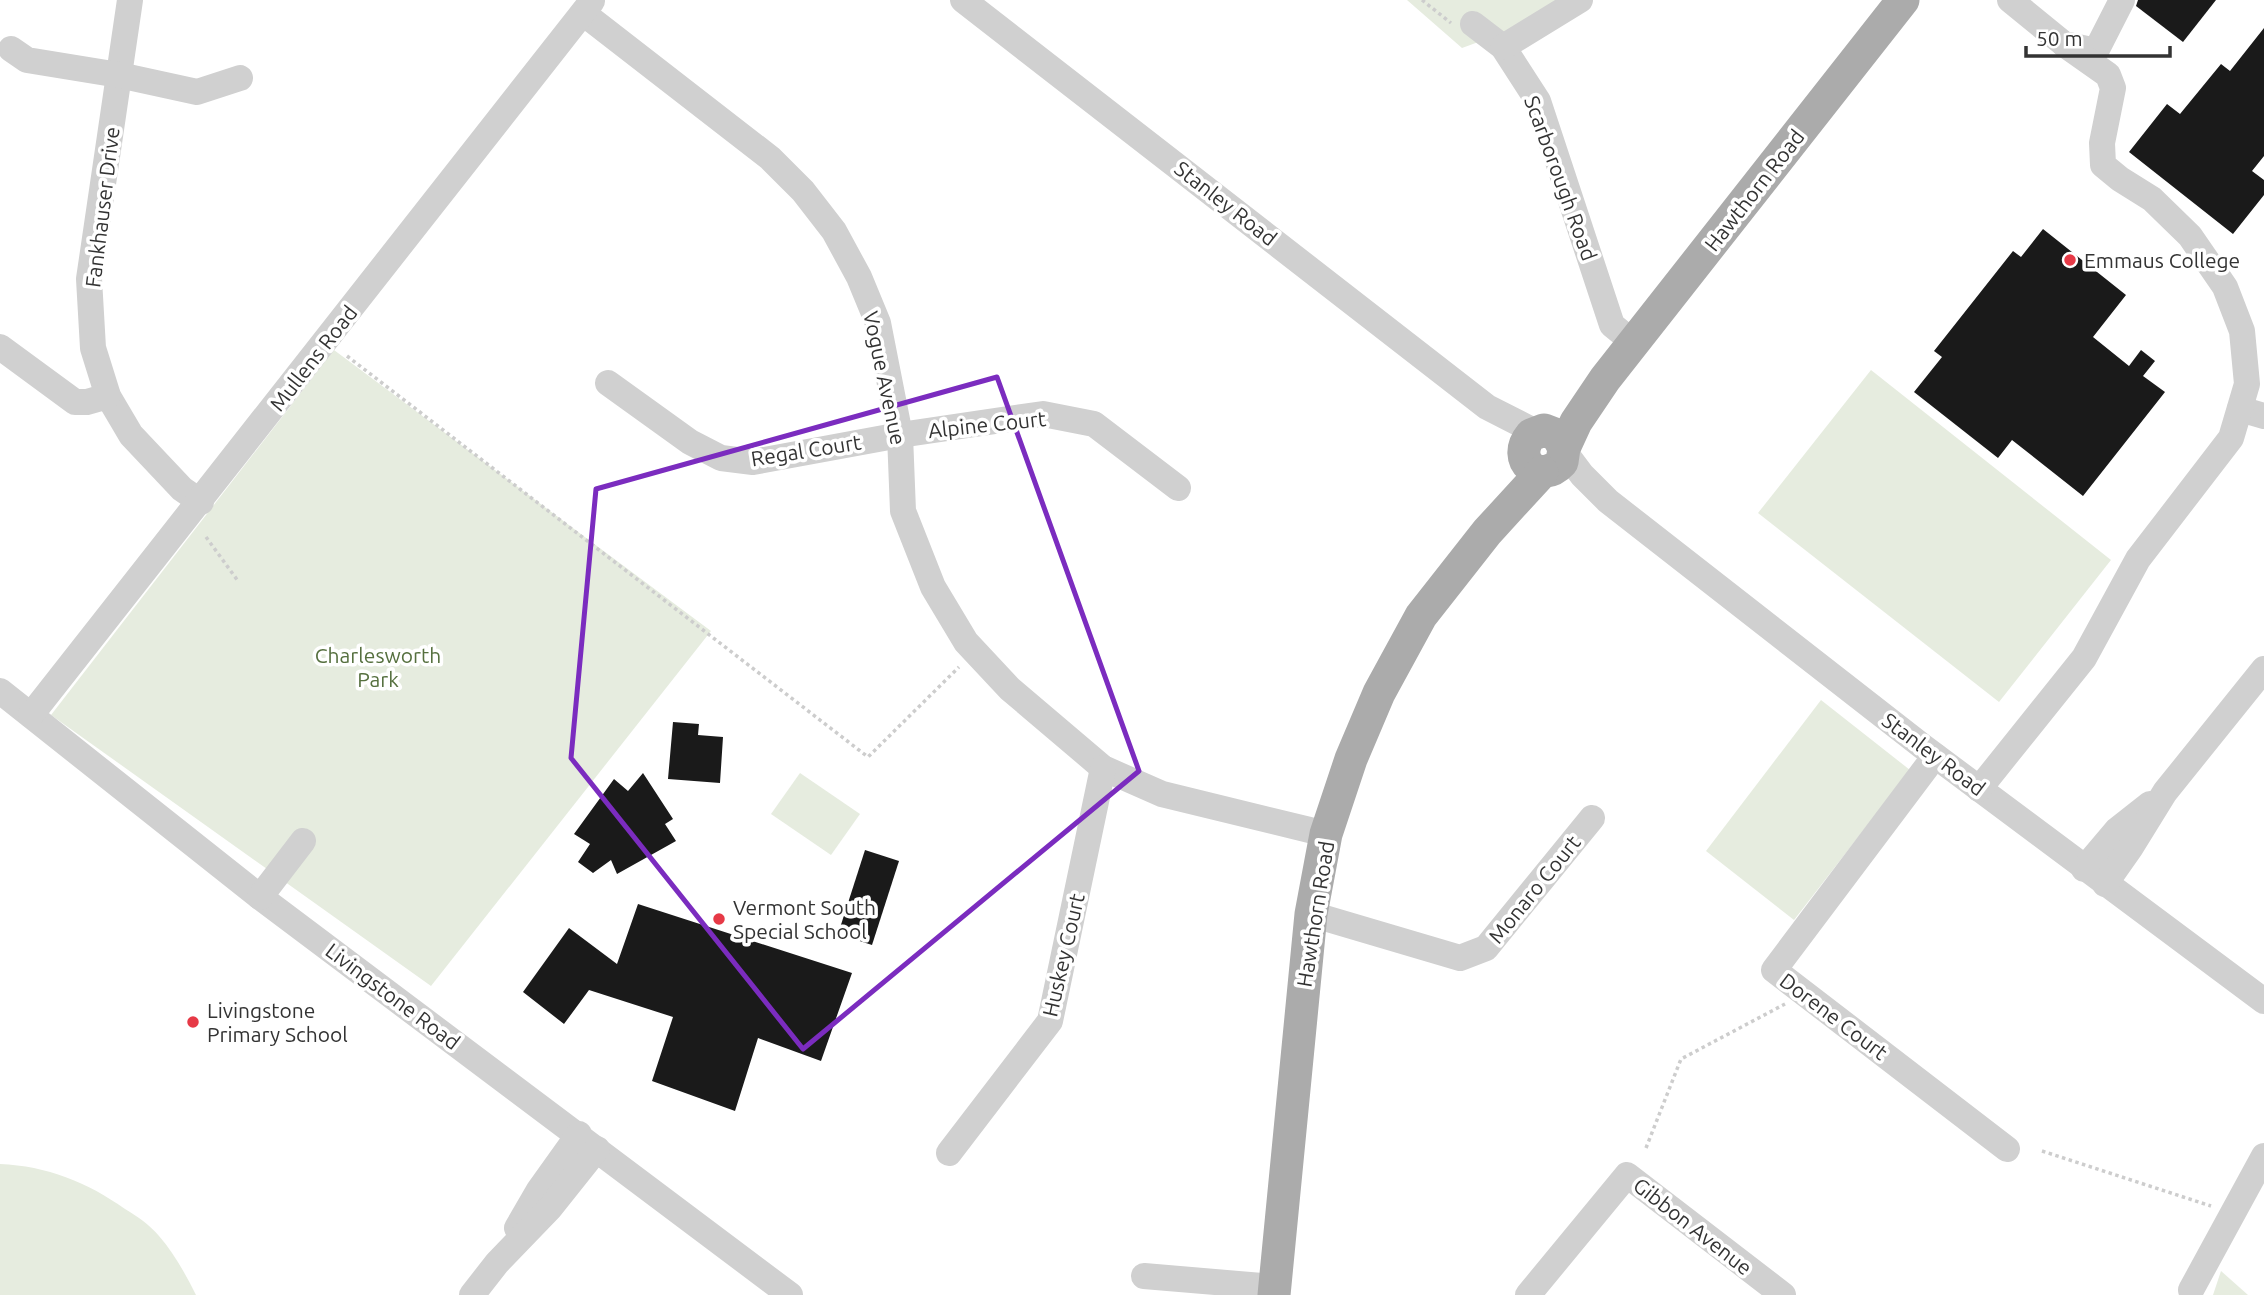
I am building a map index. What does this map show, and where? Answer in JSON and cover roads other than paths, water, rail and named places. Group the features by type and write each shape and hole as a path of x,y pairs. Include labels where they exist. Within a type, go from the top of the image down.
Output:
{"main road":[{"name":"Hawthorn Road","path":"1274,1291 1311,914 1326,834 1351,759 1379,693 1421,616 1487,532 1542,452 1576,422 1633,342 1903,0"}],"street":[{"name":"Fankhauser Drive","path":"130,0 89,279 93,348 108,396 131,435 182,489 201,502"},
{"name":"Stanley Road","path":"963,0 1488,407 1517,440 1582,475 1608,501 1935,756 2264,1001"},
{"path":"1503,47 1580,0"},
{"path":"1979,789 2084,658 2138,559 2252,413 2242,331 2225,287 2190,236 2152,199 2103,165 2102,143 2113,88 2108,75 2064,44 2010,0"},
{"path":"2064,44 2096,51 2122,0"},
{"name":"Vogue Avenue","path":"588,7 770,158 803,191 834,231 859,277 878,323 900,435 903,511 933,587 966,642 1010,689 1103,768 1162,794 1326,834"},
{"name":"Mullens Road","path":"31,715 588,7"},
{"name":"Scarborough Road","path":"1463,24 1503,47 1538,101 1612,325 1633,342"},
{"path":"11,49 26,60 119,75 197,92 240,78"},
{"path":"0,347 75,402 87,402 108,396"},
{"name":"Regal Court","path":"608,383 690,442 721,458 753,462 900,435"},
{"name":"Alpine Court","path":"900,435 1043,414 1094,424 1178,488"},
{"path":"2094,876 2118,830 2165,792 2264,670"},
{"name":"Livingstone Road","path":"0,691 260,897 790,1295"},
{"name":"Dorene Court","path":"1935,756 1774,970 2007,1149"},
{"name":"Huskey Court","path":"949,1153 1050,1021 1103,768"},
{"name":"Monaro Court","path":"1311,914 1460,958 1486,948 1592,818"},
{"path":"260,897 303,841"},
{"path":"472,1295 497,1263 550,1208 588,1142"},
{"path":"2190,1290 2264,1156"},
{"name":"Gibbon Avenue","path":"1528,1295 1627,1175 1783,1295"},
{"path":"1144,1276 1274,1291"}],"place":[{"name":"Emmaus College","path":"2070,260"},
{"name":"Vermont South Special School","path":"719,919"},
{"name":"Livingstone Primary School","path":"193,1022"}],"park label":[{"name":"Charlesworth Park","path":"378,667"}]}
